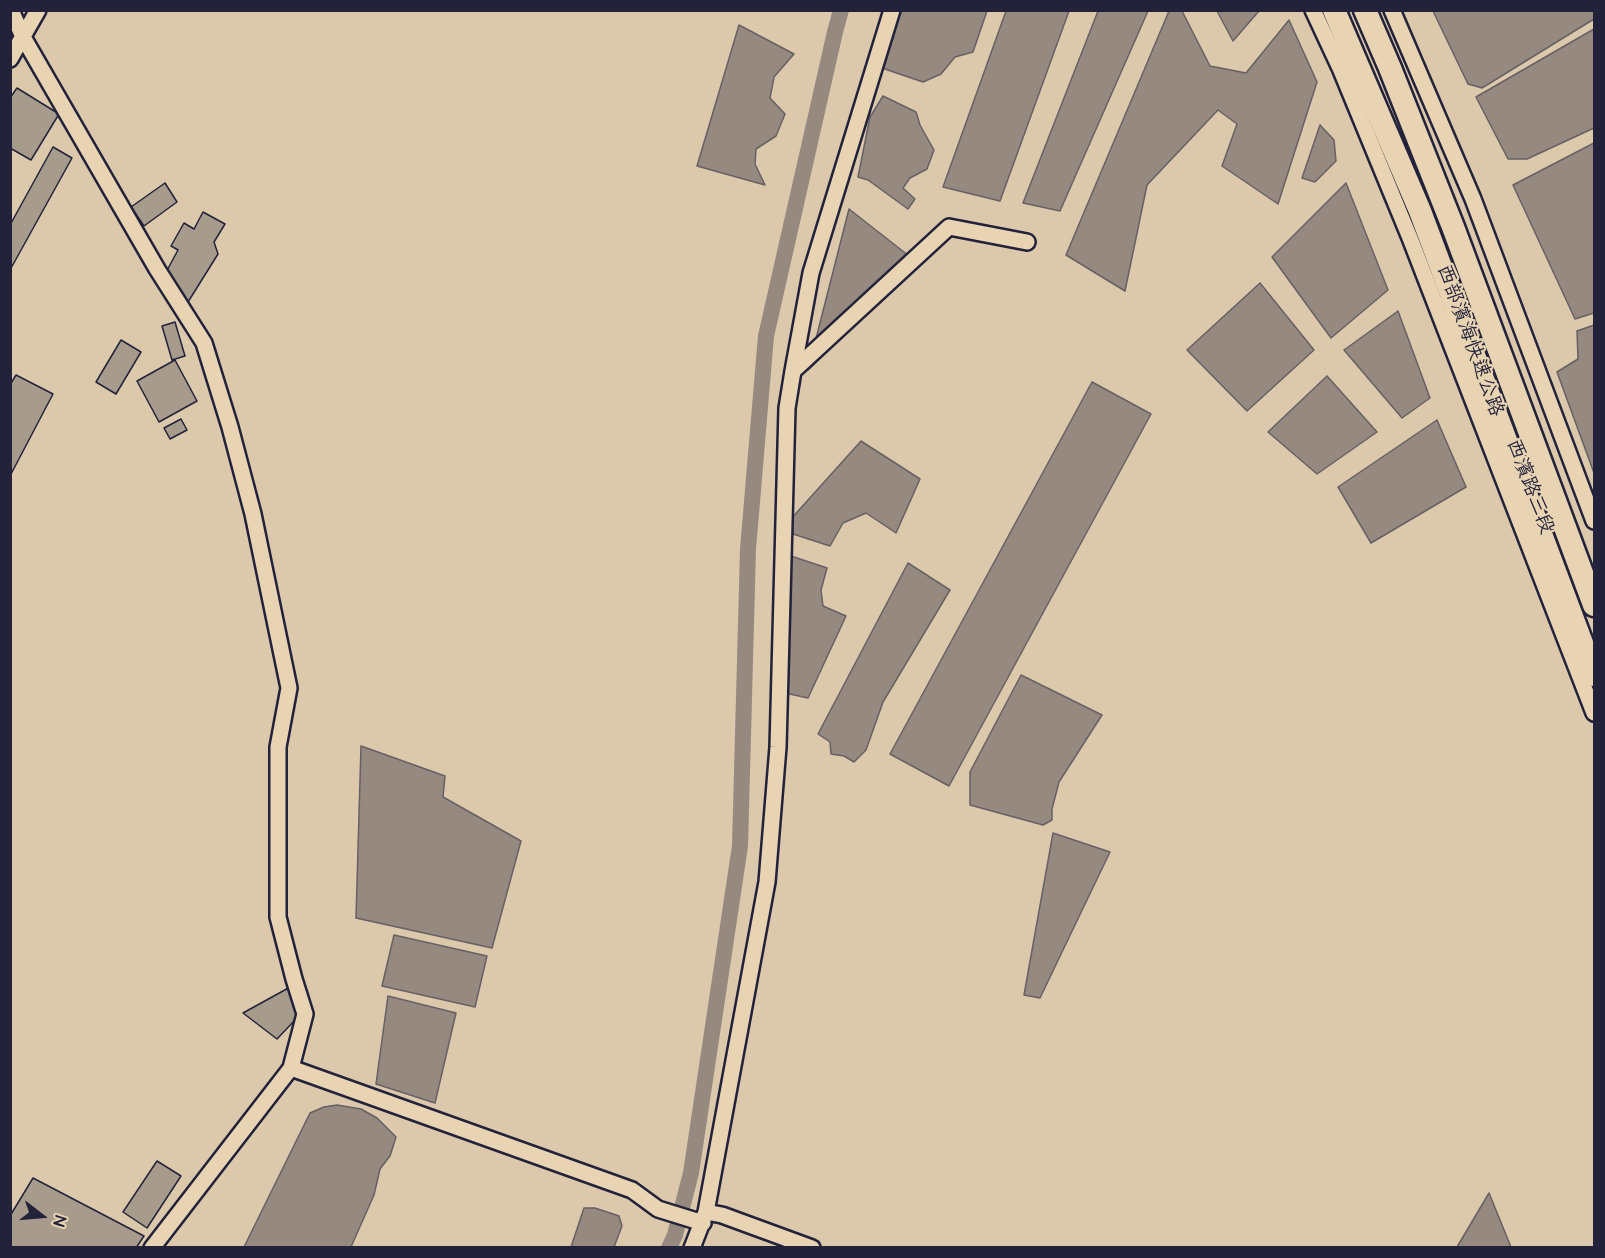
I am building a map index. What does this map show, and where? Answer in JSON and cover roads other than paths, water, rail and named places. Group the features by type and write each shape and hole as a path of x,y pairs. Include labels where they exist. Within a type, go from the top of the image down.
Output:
{"highway":[{"name":"西部濱海快速公路","path":"1334,10 1420,211 1594,675"},
{"name":"西部濱海快速公路","path":"1365,10 1453,227 1594,605"}],"street":[{"path":"11,10 23,37 157,269 204,343 230,427 253,514 290,688 278,747 278,917 305,1014 291,1068 152,1248"},
{"path":"10,60 38,10"},
{"path":"692,1248 704,1218 767,882 778,747 787,408 811,273 892,10"},
{"name":"西濱路三段","path":"1313,10 1340,68 1410,238 1594,713"},
{"path":"1392,10 1473,199 1594,521"},
{"path":"793,371 950,227 1027,242"},
{"path":"291,1068 632,1190 658,1209 704,1218 722,1215 812,1248"}],"waterway":[{"path":"669,1248 675,1235 691,1173 740,846 748,549 766,336 841,10"}]}
